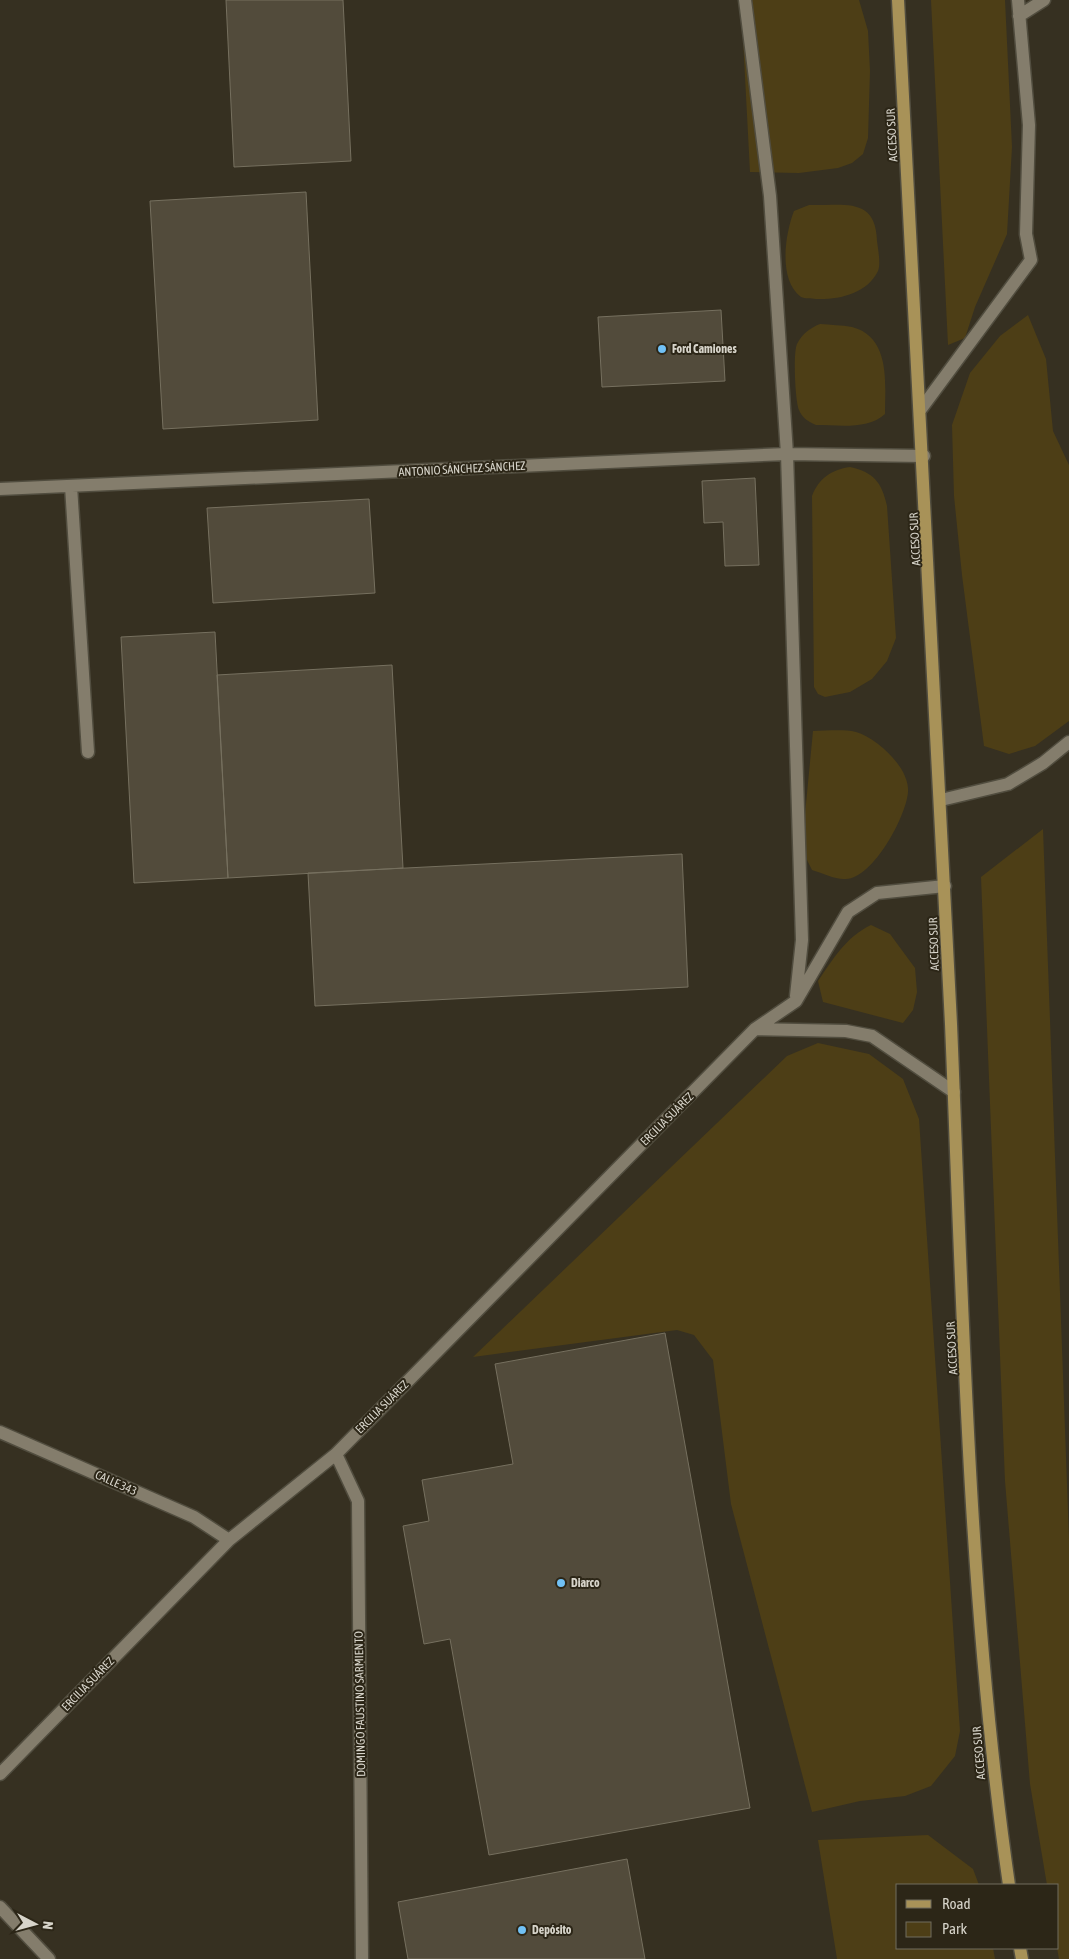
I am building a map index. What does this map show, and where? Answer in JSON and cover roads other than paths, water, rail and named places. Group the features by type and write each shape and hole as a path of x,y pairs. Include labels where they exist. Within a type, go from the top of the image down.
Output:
{"main road":[{"name":"ACCESO SUR","path":"898,0 924,456 979,1596 997,1801 1009,1884"}],"street":[{"path":"745,0 770,196 787,454 802,940 796,1000"},
{"path":"921,409 1031,260 1026,234 1029,125 1018,0"},
{"path":"1019,16 1044,0"},
{"name":"ANTONIO SÁNCHEZ SÁNCHEZ","path":"0,489 787,454 924,456"},
{"path":"71,486 88,752"},
{"path":"941,800 1008,784 1043,763 1069,742"},
{"name":"ERCILIA SUÁREZ","path":"0,1774 229,1540 336,1454 755,1029 796,1000 848,912 877,893 945,886"},
{"path":"755,1029 846,1031 872,1036 954,1092"},
{"name":"CALLE 343","path":"0,1432 194,1517 229,1540"},
{"name":"DOMINGO FAUSTINO SARMIENTO","path":"336,1454 358,1501 362,1959"},
{"path":"0,1907 49,1959"}],"place":[{"name":"Ford Camiones","path":"662,349"},
{"name":"Diarco","path":"561,1583"},
{"name":"Depósito","path":"522,1930"}]}
